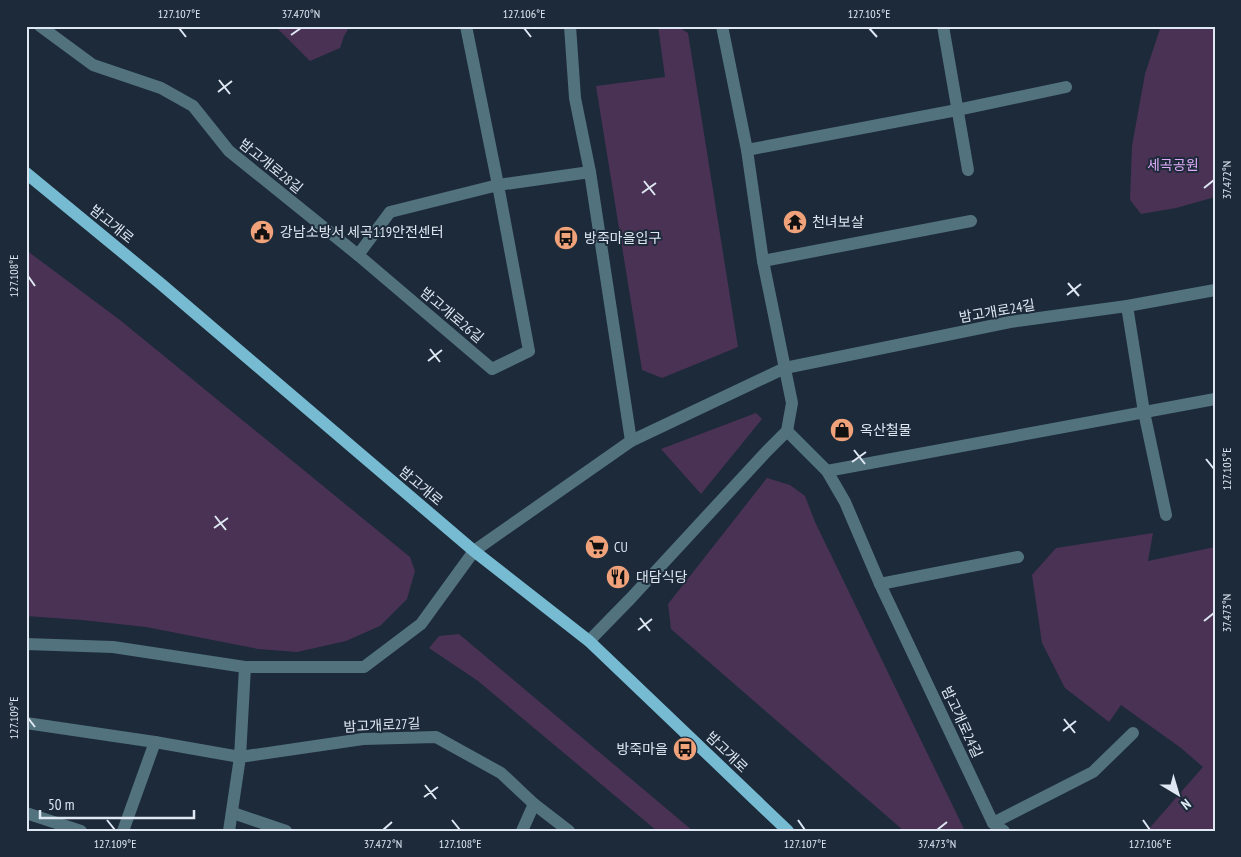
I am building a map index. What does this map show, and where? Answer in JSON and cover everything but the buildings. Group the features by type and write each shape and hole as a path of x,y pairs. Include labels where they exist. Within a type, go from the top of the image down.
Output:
{"main road":[{"name":"밤고개로","path":"26,173 176,296 474,551 589,640 788,831"}],"street":[{"name":"밤고개로28길","path":"40,26 92,65 161,88 193,106 229,152 358,255"},
{"name":"밤고개로26길","path":"358,255 492,369 528,351 498,185 466,26"},
{"path":"26,644 113,647 245,667 364,668 422,624 474,551 631,441 590,172 575,98 570,26"},
{"path":"589,640 631,598 787,431 792,403 763,261 747,150 722,26"},
{"path":"943,26 968,170"},
{"path":"747,150 1066,87"},
{"path":"358,255 390,212 498,185 590,172"},
{"path":"763,261 970,221"},
{"name":"밤고개로24길","path":"631,441 785,368 1010,322 1127,306 1215,290"},
{"path":"1127,306 1144,412 1166,515"},
{"path":"827,471 1215,399"},
{"name":"밤고개로24길","path":"787,431 827,471 845,502 880,584 993,822 1004,831"},
{"path":"880,584 1018,558"},
{"path":"230,831 240,757 245,667"},
{"name":"밤고개로27길","path":"26,723 240,757 363,739 436,737 502,773 534,804 570,831"},
{"path":"993,822 1093,772 1132,733"},
{"path":"124,831 155,742"},
{"path":"522,831 534,804"},
{"path":"26,813 81,831"},
{"path":"233,813 286,831"}],"green space":[{"path":"275,26 350,26 340,48 310,61"},
{"path":"658,26 677,26 688,33 738,347 662,378 642,370 596,86 665,77"},
{"name":"세곡공원","path":"1161,26 1215,26 1215,197 1176,208 1141,214 1130,200 1132,146 1145,74"},
{"path":"26,250 120,320 410,557 415,571 407,599 380,626 346,641 297,652 258,649 146,627 26,616"},
{"path":"756,413 762,419 701,494 661,449"},
{"path":"767,478 790,485 805,496 815,522 965,831 904,831 671,629 668,604"},
{"path":"1153,533 1148,561 1215,547 1215,831 1147,831 1203,767 1181,748 1121,705 1109,722 1065,688 1042,643 1032,575 1056,548"},
{"path":"459,634 693,831 657,831 478,681 429,648 439,636"}],"place":[{"name":"천녀보살","path":"795,222"},
{"name":"강남소방서 세곡119안전센터","path":"262,232"},
{"name":"방죽마을입구","path":"566,238"},
{"name":"옥산철물","path":"842,430"},
{"name":"CU","path":"597,547"},
{"name":"대담식당","path":"618,577"},
{"name":"방죽마을","path":"685,749"}]}
